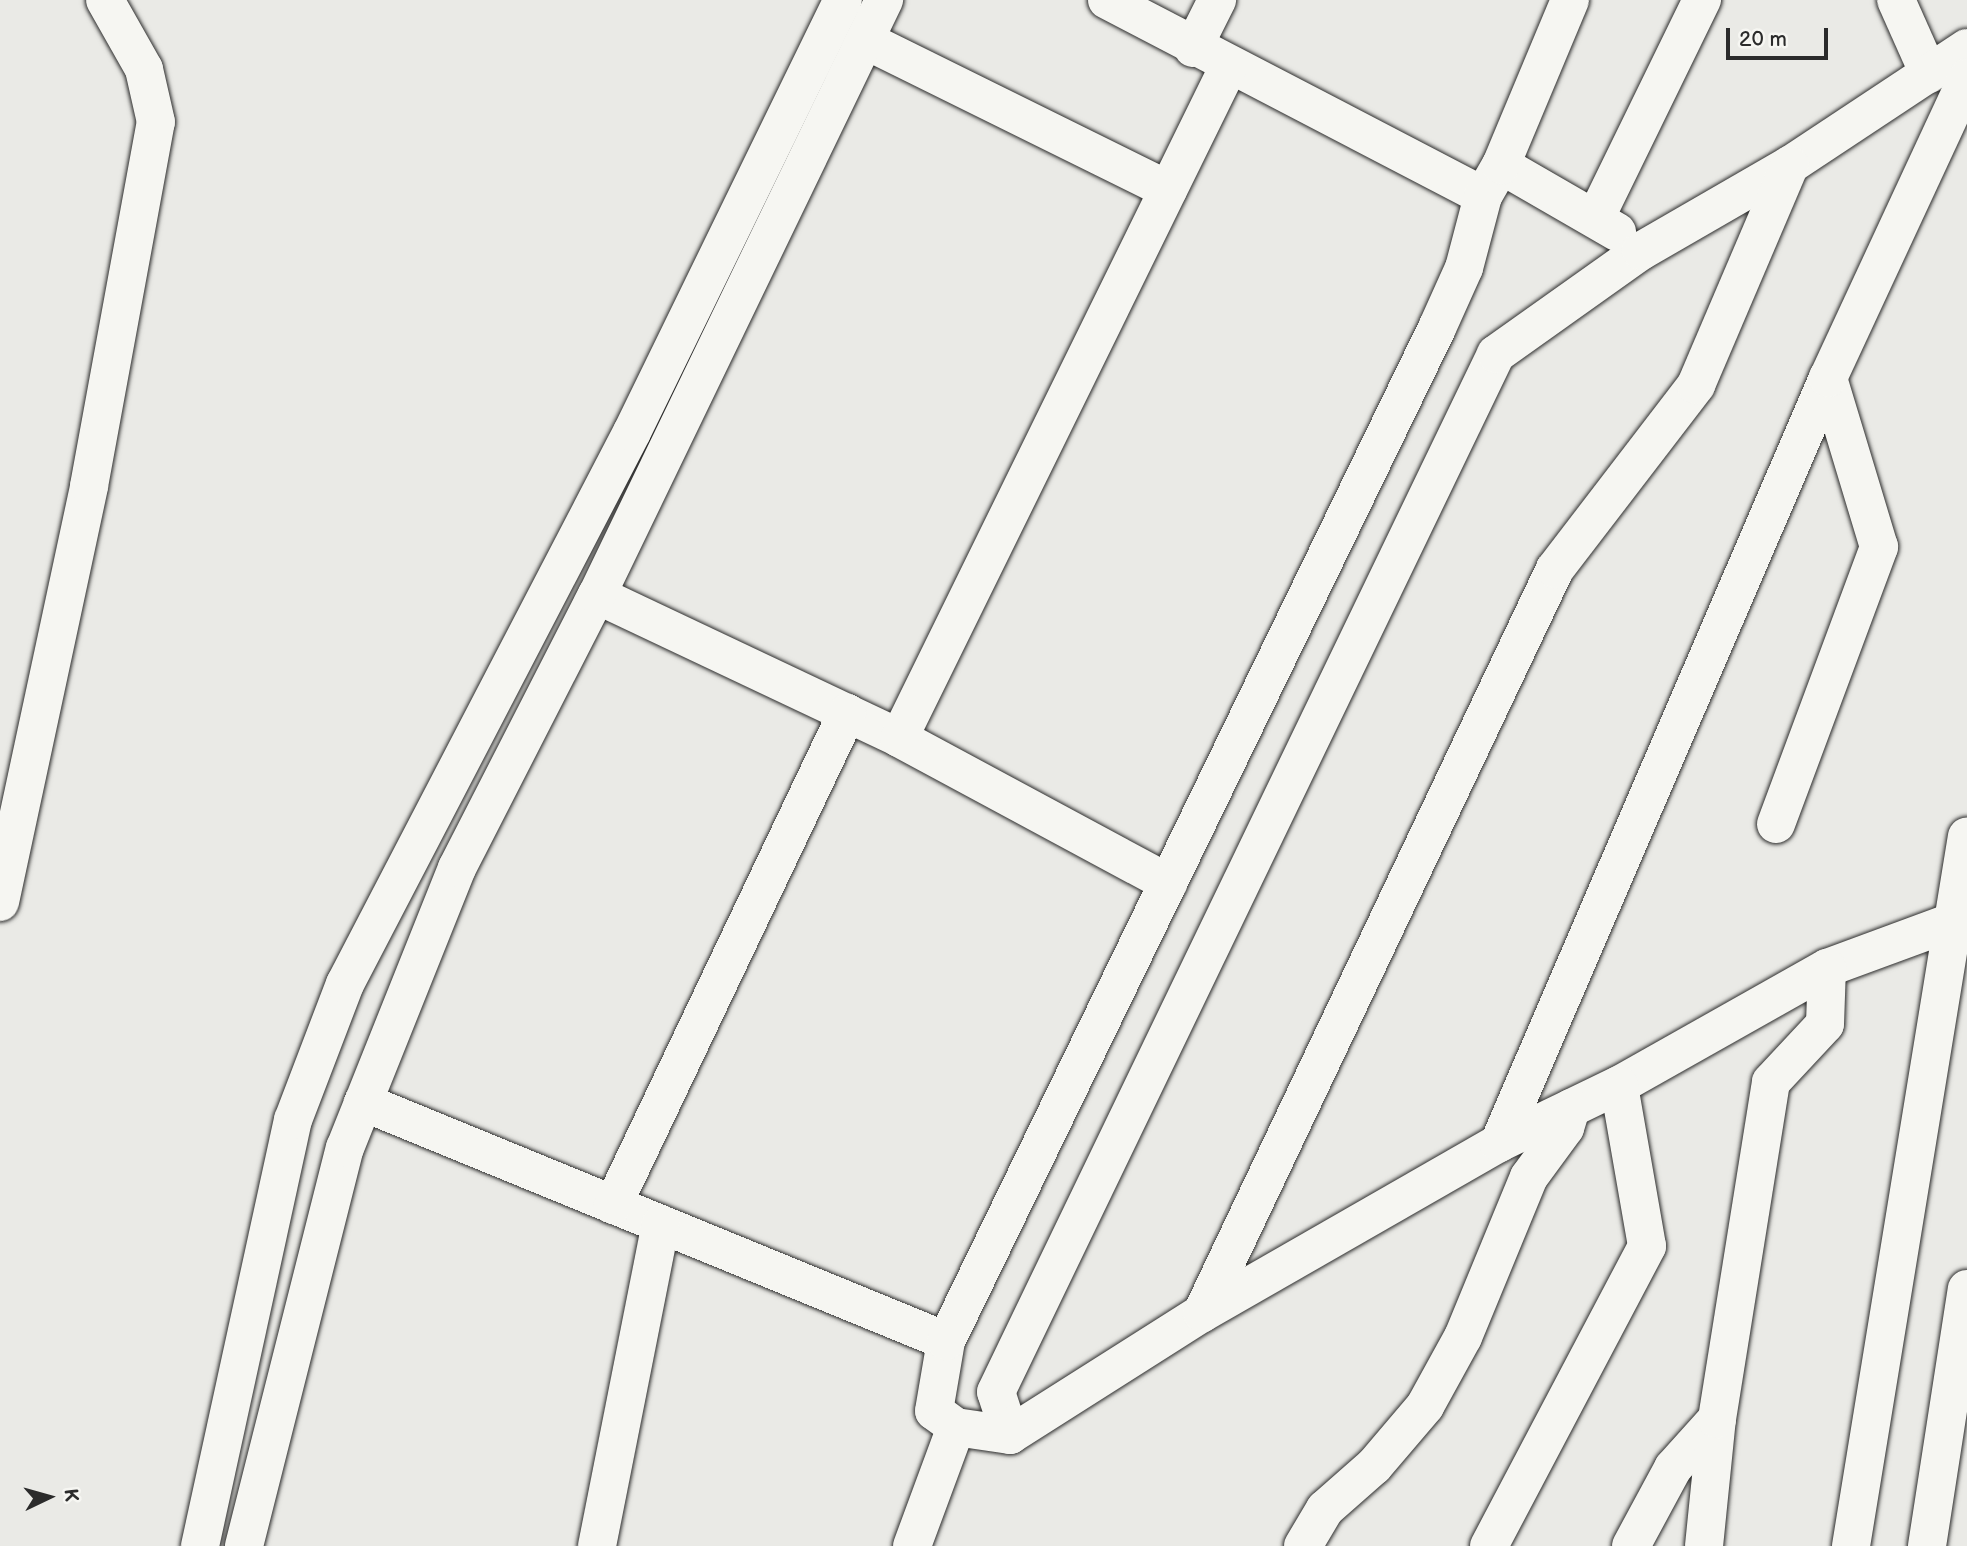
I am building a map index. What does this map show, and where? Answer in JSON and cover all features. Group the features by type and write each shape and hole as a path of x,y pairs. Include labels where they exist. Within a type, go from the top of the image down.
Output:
{"street":[{"path":"0,902 89,485 156,122 144,69 106,0"},
{"path":"200,1546 293,1120 345,984 632,432 843,0"},
{"path":"244,1546 345,1149 457,868 597,595 884,0"},
{"path":"1107,0 1229,66 1492,180 1596,217 1641,251"},
{"path":"1193,48 1217,0"},
{"path":"1570,0 1492,180 1453,292 946,1341 934,1411 956,1427 1010,1435 1202,1313 1499,1143 1619,1085 1827,968 1952,922"},
{"path":"1596,217 1702,0"},
{"path":"1896,0 1928,74"},
{"path":"865,40 1168,190"},
{"path":"1010,1435 996,1392 1496,354 1641,251 1790,165 1967,48"},
{"path":"899,738 1229,66"},
{"path":"1499,1143 1828,378 1967,78"},
{"path":"1202,1313 1555,569 1696,385 1790,165"},
{"path":"1776,824 1880,547 1828,378"},
{"path":"597,595 899,738 1168,883"},
{"path":"612,1205 847,713"},
{"path":"1851,1546 1967,836"},
{"path":"1704,1546 1717,1419 1771,1082 1825,1024 1827,968"},
{"path":"1489,1546 1647,1246 1619,1085"},
{"path":"363,1102 946,1341"},
{"path":"1303,1546 1325,1509 1374,1466 1425,1406 1463,1337 1529,1178 1565,1128 1571,1108"},
{"path":"597,1546 661,1224"},
{"path":"1927,1546 1967,1289"},
{"path":"1631,1546 1673,1468 1717,1419"},
{"path":"912,1546 956,1427"}]}
